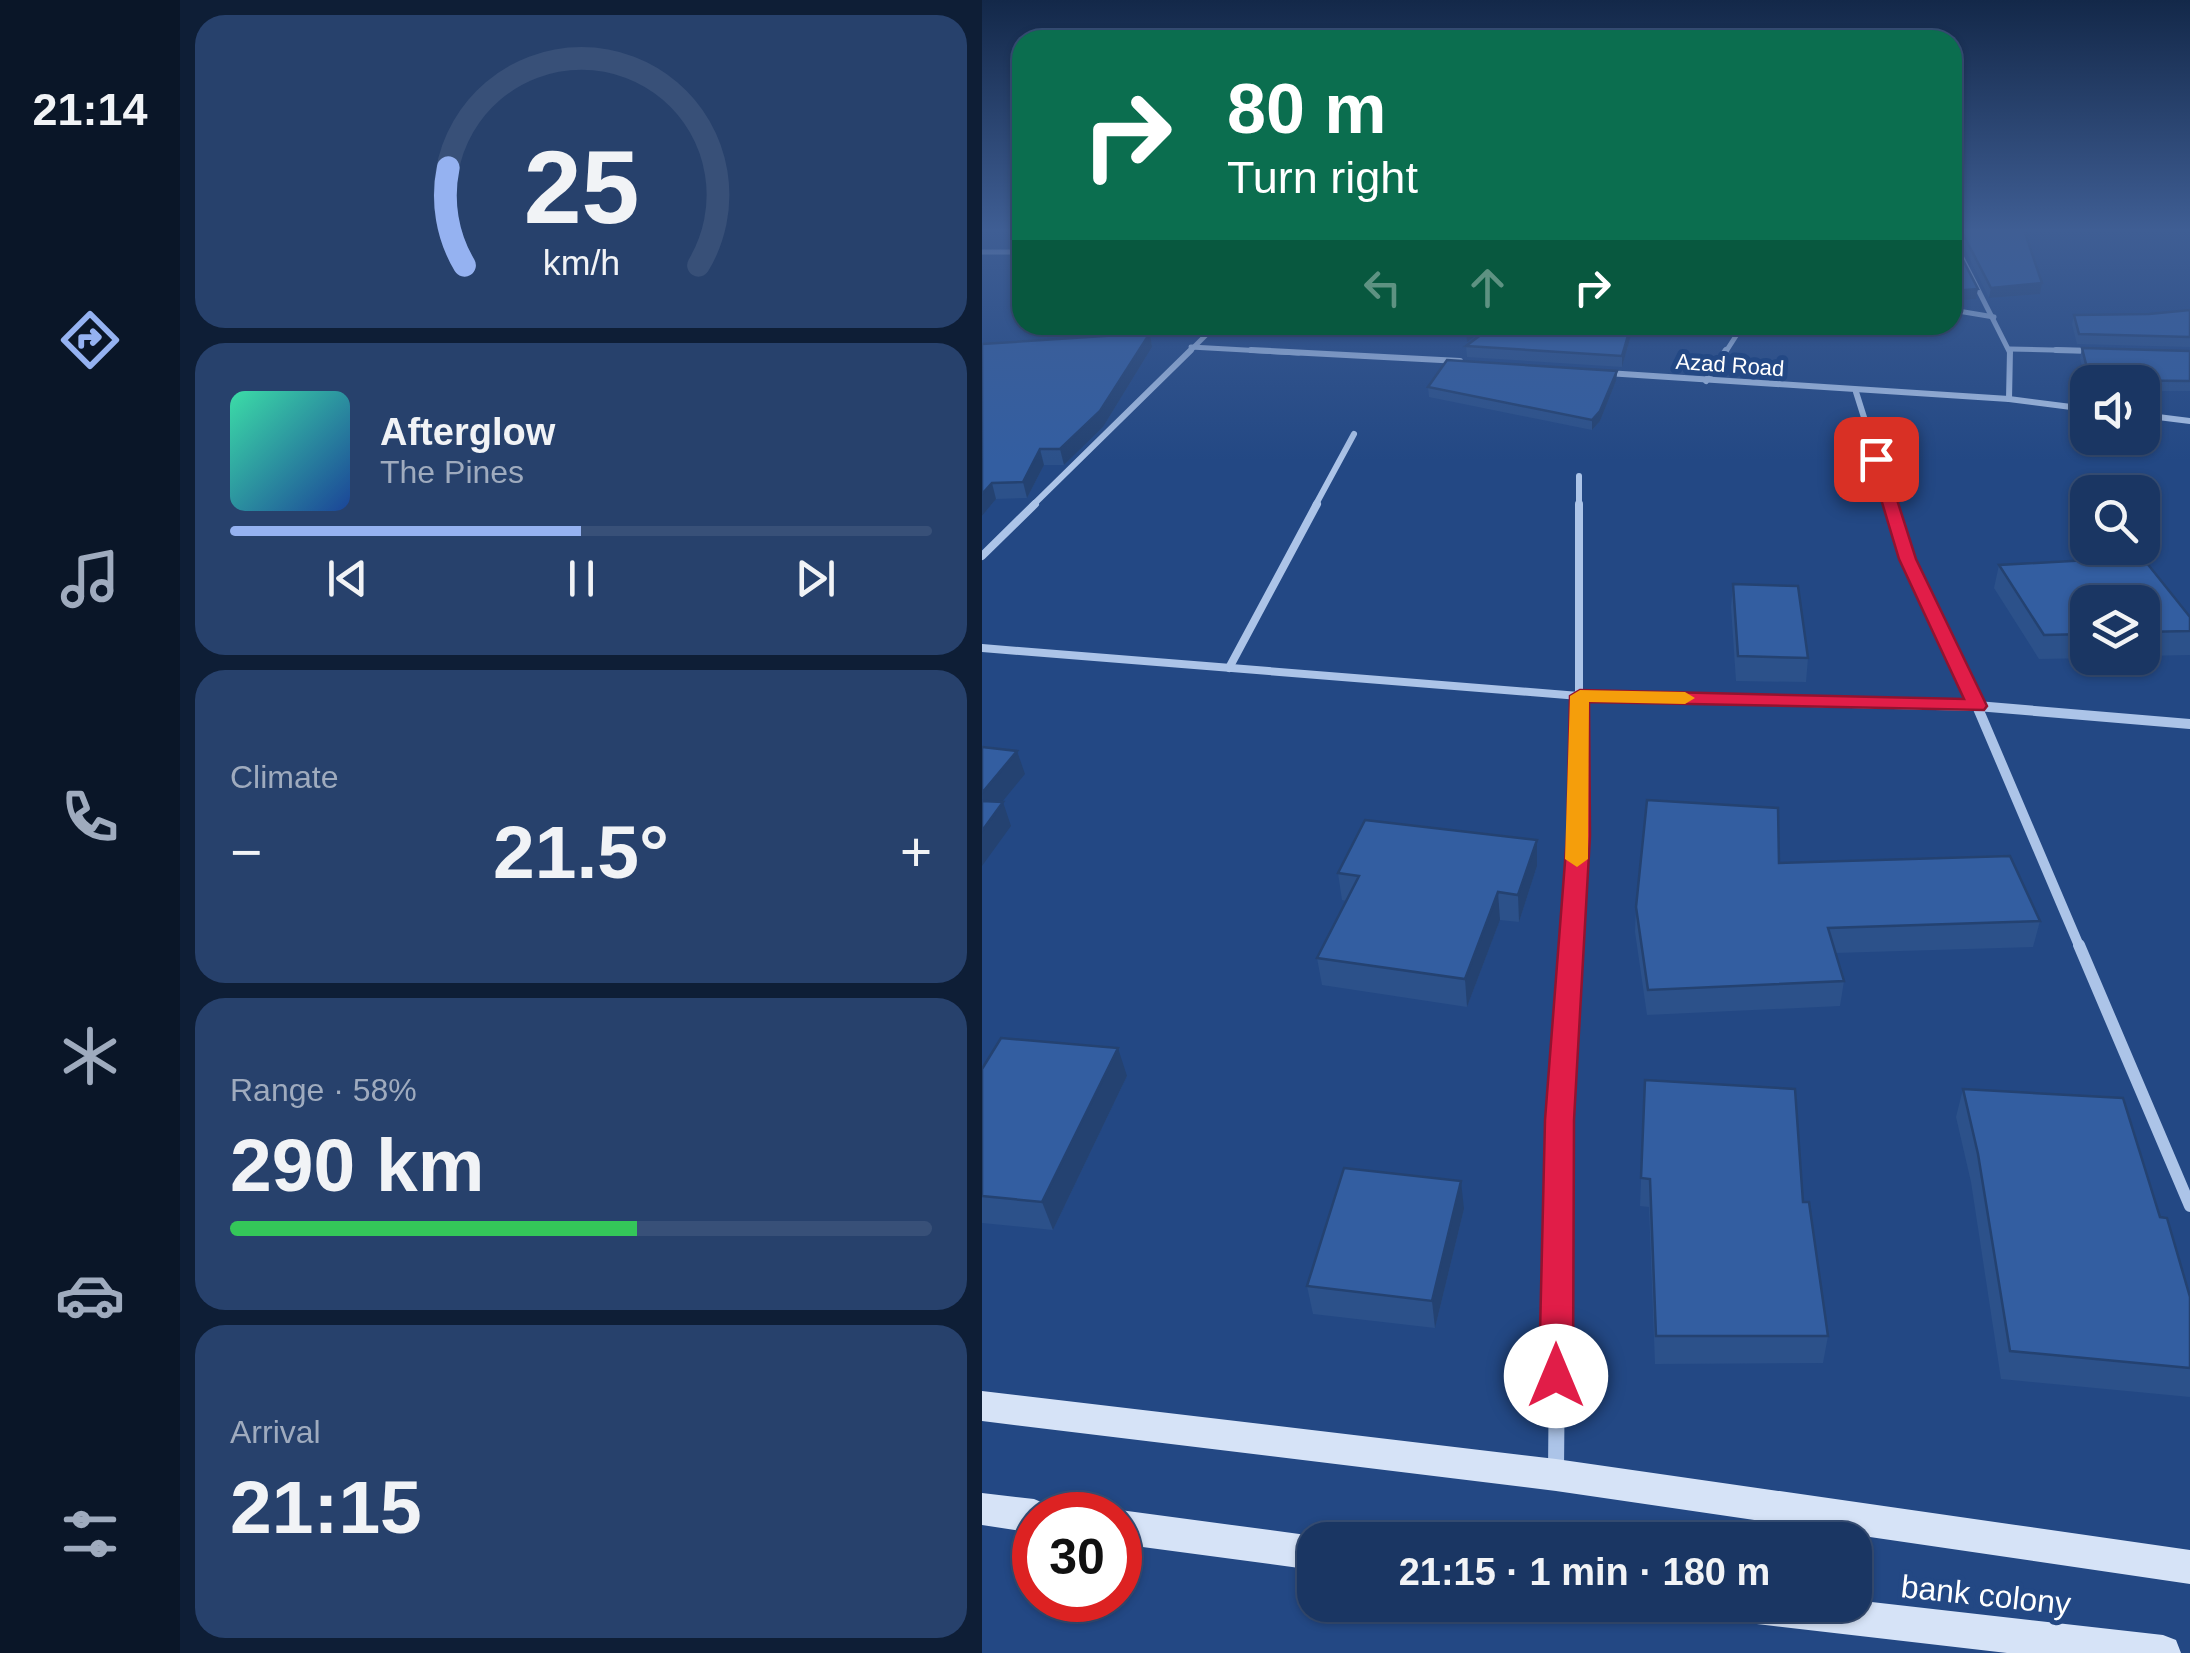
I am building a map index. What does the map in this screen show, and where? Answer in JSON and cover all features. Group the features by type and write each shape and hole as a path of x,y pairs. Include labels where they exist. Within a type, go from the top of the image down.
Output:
{"main road":[{"path":"982,1406 1556,1475 2190,1566"},
{"path":"982,1509 1012,1513"},
{"path":"1142,1530 1297,1551"},
{"name":"bank colony","path":"1872,1620 2164,1653"}],"street":[{"path":"1989,307 2010,349 2009,399"},
{"path":"1962,312 1994,317"},
{"path":"983,554 1205,335"},
{"path":"1706,382 1738,335"},
{"path":"1192,346 1470,362"},
{"path":"2010,349 2110,352"},
{"path":"1451,360 1464,351"},
{"name":"Azad Road","path":"1600,372 2070,406"},
{"path":"1856,392 1908,559 1977,706 2190,1206"},
{"path":"2160,417 2190,421"},
{"path":"1229,668 1354,434"},
{"path":"1556,1475 1560,1120 1578,836 1578,476"},
{"path":"982,648 1580,696 1977,706 2190,724"}],"building":[{"path":"2190,310 2190,337 2079,334 2074,315 2149,314"},
{"path":"1149,335 1100,411 1060,449 1040,449 1023,482 992,483 982,494 982,344"},
{"path":"1481,335 1628,335 1622,356 1466,346"},
{"path":"2082,348 2190,351 2190,381 2160,381 2160,365 2086,365"},
{"path":"1447,360 1617,371 1600,411 1592,420 1428,387"},
{"path":"2070,561 2070,565 2148,565 2190,617 2190,631 2160,632 2160,585 2070,585 2070,634 2044,635 1999,565"},
{"path":"1733,584 1798,586 1808,658 1738,656"},
{"path":"982,747 1017,751 982,793"},
{"path":"1647,800 1778,808 1779,863 2010,856 2040,921 1828,928 1844,981 1648,990 1636,907"},
{"path":"982,801 1003,802 982,831"},
{"path":"1365,820 1537,840 1518,895 1498,892 1465,979 1317,958 1359,876 1338,873"},
{"path":"1001,1038 1118,1048 1042,1202 982,1196 982,1069"},
{"path":"1645,1080 1795,1089 1803,1202 1809,1202 1828,1336 1656,1336 1650,1179 1641,1178"},
{"path":"1963,1089 2123,1098 2160,1217 2167,1218 2190,1297 2190,1368 2010,1351 1978,1154"},
{"path":"1344,1168 1461,1181 1432,1301 1307,1286"}],"slow traffic":[{"path":"1577,859 1580,696 1685,698"}],"route":[{"path":"1556,1376 1560,1120 1578,836 1580,696 1977,706 1908,559 1876,459"}]}
